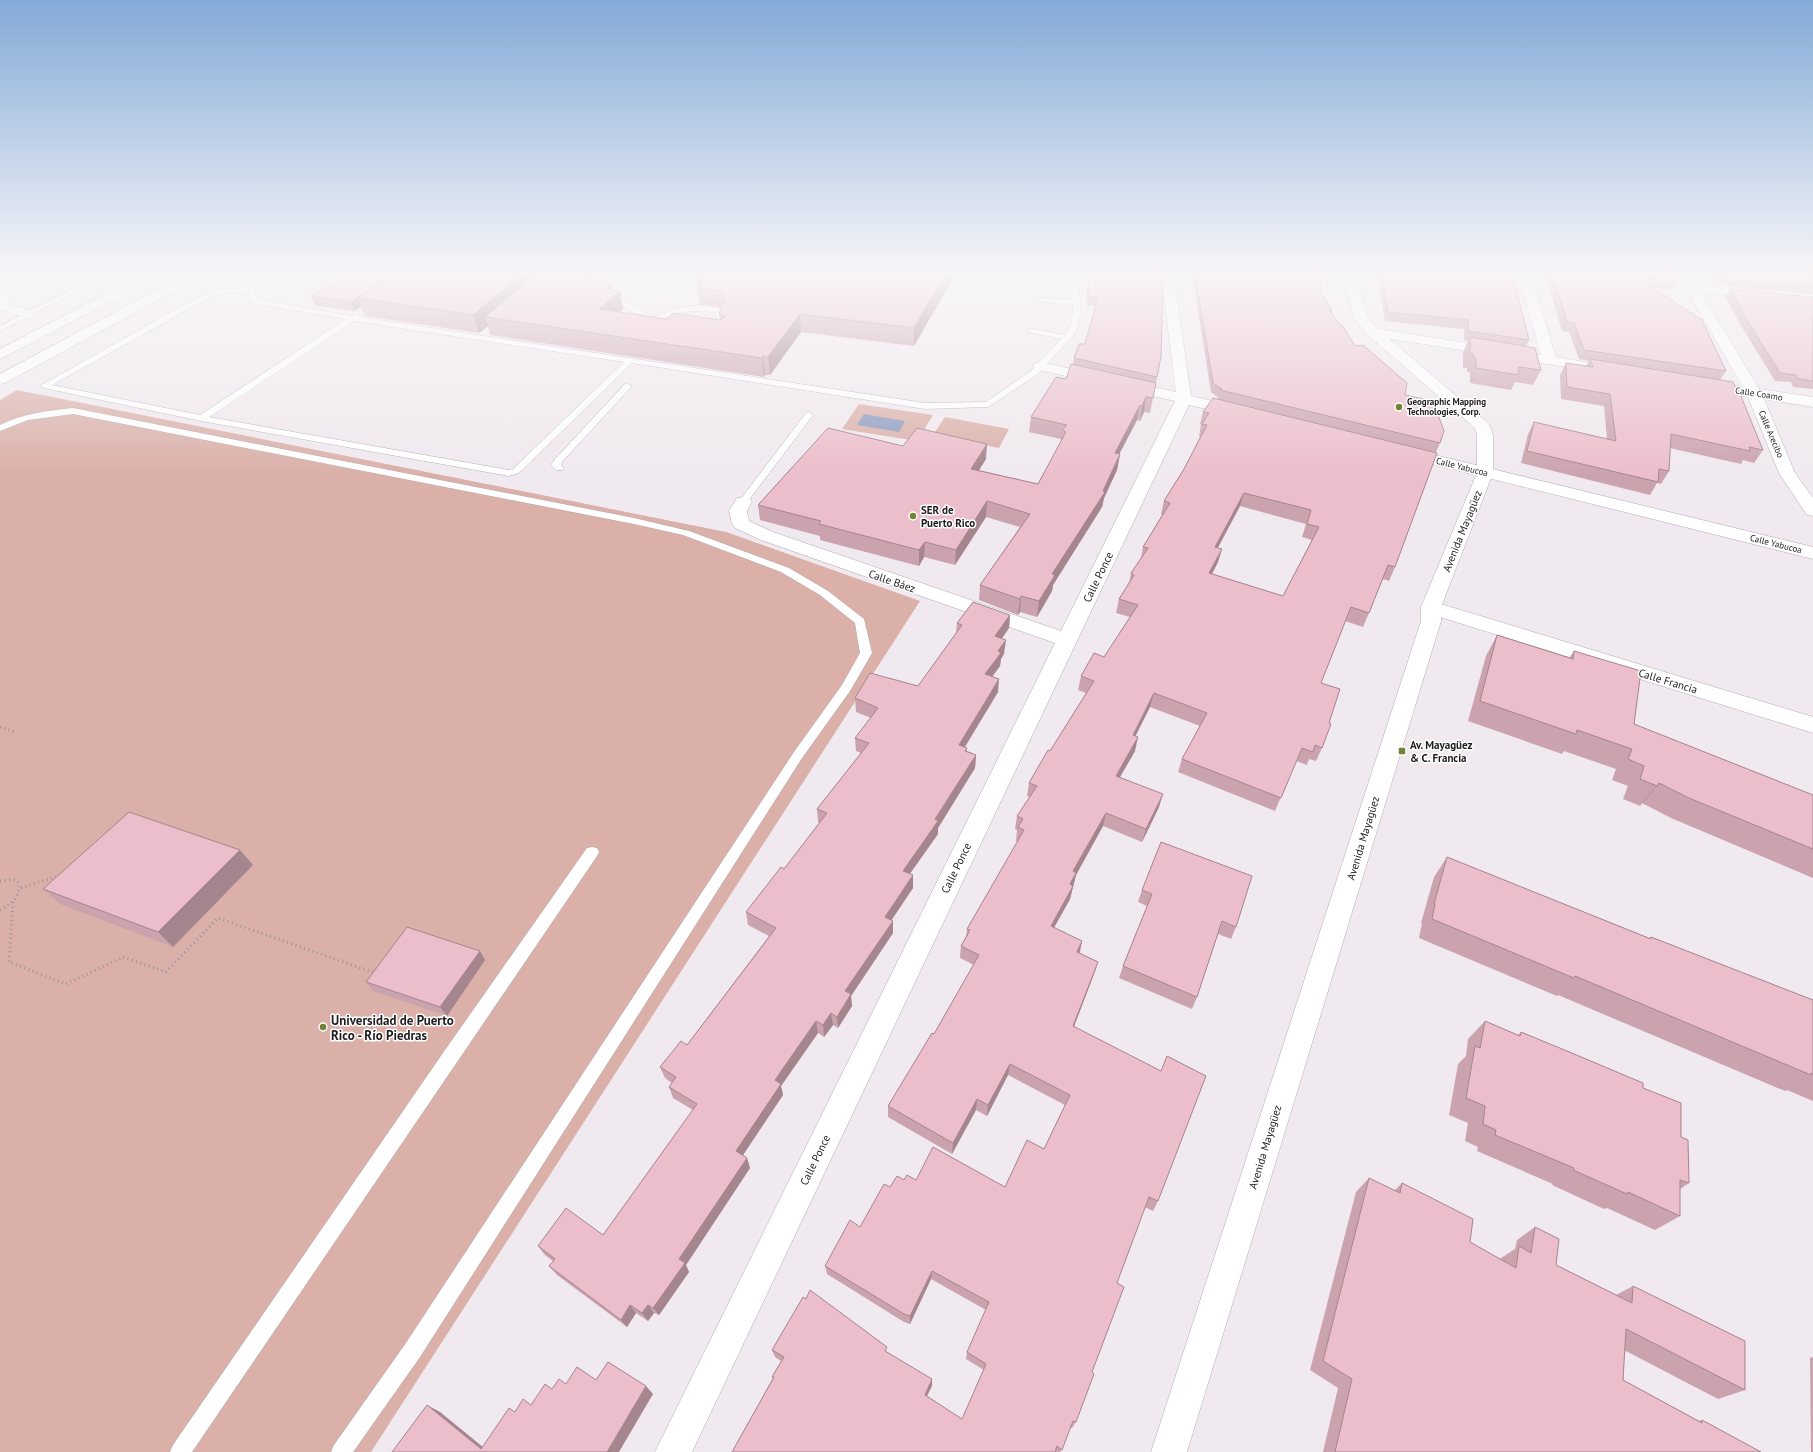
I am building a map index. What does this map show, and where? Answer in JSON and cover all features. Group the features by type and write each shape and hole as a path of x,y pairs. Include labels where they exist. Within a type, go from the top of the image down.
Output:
{"main road":[{"path":"0,355 27,341"},
{"path":"0,380 73,341"},
{"path":"1177,341 1184,398"},
{"name":"Avenida Mayagüez","path":"1169,1452 1431,621 1431,608 1485,473 1485,435 1483,427 1471,414 1383,341"},
{"path":"1428,341 1629,373"},
{"path":"1544,341 1550,360"},
{"name":"Calle Arecibo","path":"1723,341 1754,393 1787,473 1813,511"},
{"path":"1040,366 1254,415"},
{"name":"Calle Coamo","path":"1691,383 1813,402"},
{"name":"Calle Ponce","path":"673,1452 1184,398"},
{"name":"Calle Yabucoa","path":"1392,450 1813,553"},
{"name":"Calle Báez","path":"743,502 738,511 741,524 766,536 880,577 1067,640"},
{"name":"Calle Francia","path":"1431,608 1813,725"}],"lane":[{"path":"125,341 44,386 202,418 509,473 516,471 630,360"},
{"path":"202,418 318,341"},
{"path":"517,341 925,406 988,404 1035,372 1063,341"},
{"path":"559,468 556,465 558,461 628,386"},
{"path":"0,428 24,418 46,413 74,411 686,533 785,570 824,593 860,622 866,652 846,688 798,755 413,1350 341,1452"},
{"path":"743,502 809,415"},
{"path":"180,1452 449,1058 592,852"}],"path":[{"path":"0,727 15,732"},
{"path":"20,888 64,874"},
{"path":"0,881 14,880 19,883 20,888 19,895 13,902 0,910"},
{"path":"13,902 9,962 66,984 123,957 166,972 218,918 377,974"}],"shaded area":[{"name":"Universidad de Puerto Rico - Río Piedras","path":"17,390 726,532 920,601 371,1452 0,1452 0,400"},
{"path":"859,404 933,415 917,441 842,429"},
{"path":"945,417 1009,429 999,448 933,435"}],"water":[{"path":"864,414 905,421 899,432 857,425"}],"building":[{"path":"646,341 780,341 768,357 763,356 762,358"},
{"path":"1086,341 1161,341 1161,357 1157,377 1074,358 1079,344 1085,344"},
{"path":"1206,341 1352,341 1355,346 1363,345 1407,383 1405,395 1433,401 1444,431 1440,443 1220,390 1222,389 1213,383"},
{"path":"1470,341 1492,341 1535,348 1541,370 1519,367 1518,375 1476,368 1476,358 1470,353"},
{"path":"1581,341 1712,341 1726,371 1584,350"},
{"path":"1760,341 1813,341 1813,381 1799,379 1796,375 1780,373"},
{"path":"1590,359 1733,382 1736,389 1738,389 1763,450 1749,447 1750,451 1671,434 1669,471 1659,469 1658,482 1527,451 1534,422 1616,441 1610,394 1567,387 1566,363 1593,367"},
{"path":"1071,364 1156,383 1153,398 1146,397 1142,406 1140,405 1115,453 1120,454 1103,491 1105,492 1052,574 1055,575 1039,601 1021,596 1020,599 980,585 1030,514 987,501 956,550 925,542 919,550 819,524 821,521 758,505 828,428 903,446 917,428 987,444 971,469 1038,484 1066,432 1062,430 1067,425 1031,417 1056,377 1066,379"},
{"path":"1213,398 1437,453 1395,567 1388,565 1369,613 1351,607 1321,683 1340,689 1329,723 1331,724 1322,748 1315,745 1313,752 1302,748 1281,798 1182,759 1207,713 1154,693 1133,735 1138,737 1116,776 1163,794 1146,829 1106,813 1073,871 1076,873 1070,884 1073,886 1051,926 1082,941 1077,952 1098,962 1073,1026 1161,1071 1167,1056 1206,1076 1158,1201 1149,1197 1117,1283 1124,1287 1092,1372 1094,1374 1076,1422 1073,1421 1062,1450 1057,1446 1055,1452 732,1452 784,1357 772,1350 803,1297 806,1299 810,1290 887,1347 885,1351 932,1379 925,1395 962,1419 986,1364 967,1352 989,1302 932,1271 910,1316 904,1314 825,1266 850,1220 860,1227 884,1184 890,1187 897,1176 904,1180 907,1175 916,1180 933,1147 1005,1187 1027,1140 1044,1149 1070,1095 1010,1064 988,1105 977,1099 953,1143 888,1106 932,1033 934,1034 979,955 961,946 970,930 967,929 1024,830 1018,827 1023,819 1017,816 1037,786 1029,783 1048,750 1050,751 1094,681 1081,676 1094,653 1104,657 1138,605 1119,599 1134,575 1131,573 1148,548 1143,547 1170,503 1164,501 1184,469 1207,425 1202,424 1209,413 1203,412","holes":["1244,493 1311,510 1307,524 1319,527 1283,596 1209,573 1222,549 1215,547"]},
{"path":"973,602 1010,615 995,636 1006,640 998,651 1001,653 985,674 999,679 959,745 967,748 965,751 976,755 935,819 938,821 903,871 913,875 885,917 893,921 845,991 851,994 837,1017 831,1013 823,1025 816,1021 775,1080 781,1084 736,1151 747,1158 679,1259 685,1263 653,1308 648,1305 642,1313 630,1305 621,1320 549,1266 555,1259 538,1246 566,1208 603,1235 697,1104 669,1087 676,1077 660,1067 681,1041 687,1045 776,928 746,912 781,867 784,869 827,813 817,809 869,743 855,738 878,708 855,698 870,673 918,686 962,625 957,623"},
{"path":"1497,635 1573,659 1574,651 1641,671 1634,724 1813,795 1813,849 1689,798 1659,783 1657,786 1640,779 1644,766 1628,759 1632,749 1577,730 1576,734 1480,701"},
{"path":"129,812 240,850 158,932 43,889"},
{"path":"1161,842 1252,876 1236,927 1222,921 1197,997 1123,966 1152,894 1142,890"},
{"path":"1447,857 1651,939 1651,937 1813,1000 1813,1074 1811,1073 1811,1075 1575,976 1574,978 1432,919 1434,904"},
{"path":"407,927 480,951 440,1007 366,982"},
{"path":"1485,1021 1520,1036 1521,1032 1567,1051 1643,1083 1643,1088 1681,1103 1681,1137 1688,1140 1689,1183 1680,1180 1680,1216 1628,1192 1627,1194 1573,1170 1574,1168 1495,1135 1496,1130 1483,1124 1485,1106 1466,1098 1475,1046 1480,1048"},
{"path":"1369,1178 1400,1193 1402,1183 1473,1219 1470,1242 1516,1268 1519,1246 1531,1253 1535,1227 1559,1239 1556,1265 1632,1303 1633,1286 1745,1341 1745,1390 1626,1329 1623,1380 1702,1423 1702,1420 1761,1452 1335,1452 1352,1379 1323,1361"},
{"path":"608,1362 646,1386 607,1452 392,1452 427,1405 481,1449 509,1408 515,1412 523,1399 531,1405 545,1384 552,1389 559,1379 566,1384 577,1367 596,1380"}],"place":[{"name":"Geographic Mapping Technologies, Corp.","path":"1399,407"},
{"name":"SER de Puerto Rico","path":"913,516"},
{"name":"Av. Mayagüez & C. Francia","path":"1402,751"},
{"name":"Universidad de Puerto Rico - Río Piedras","path":"323,1027"}]}
